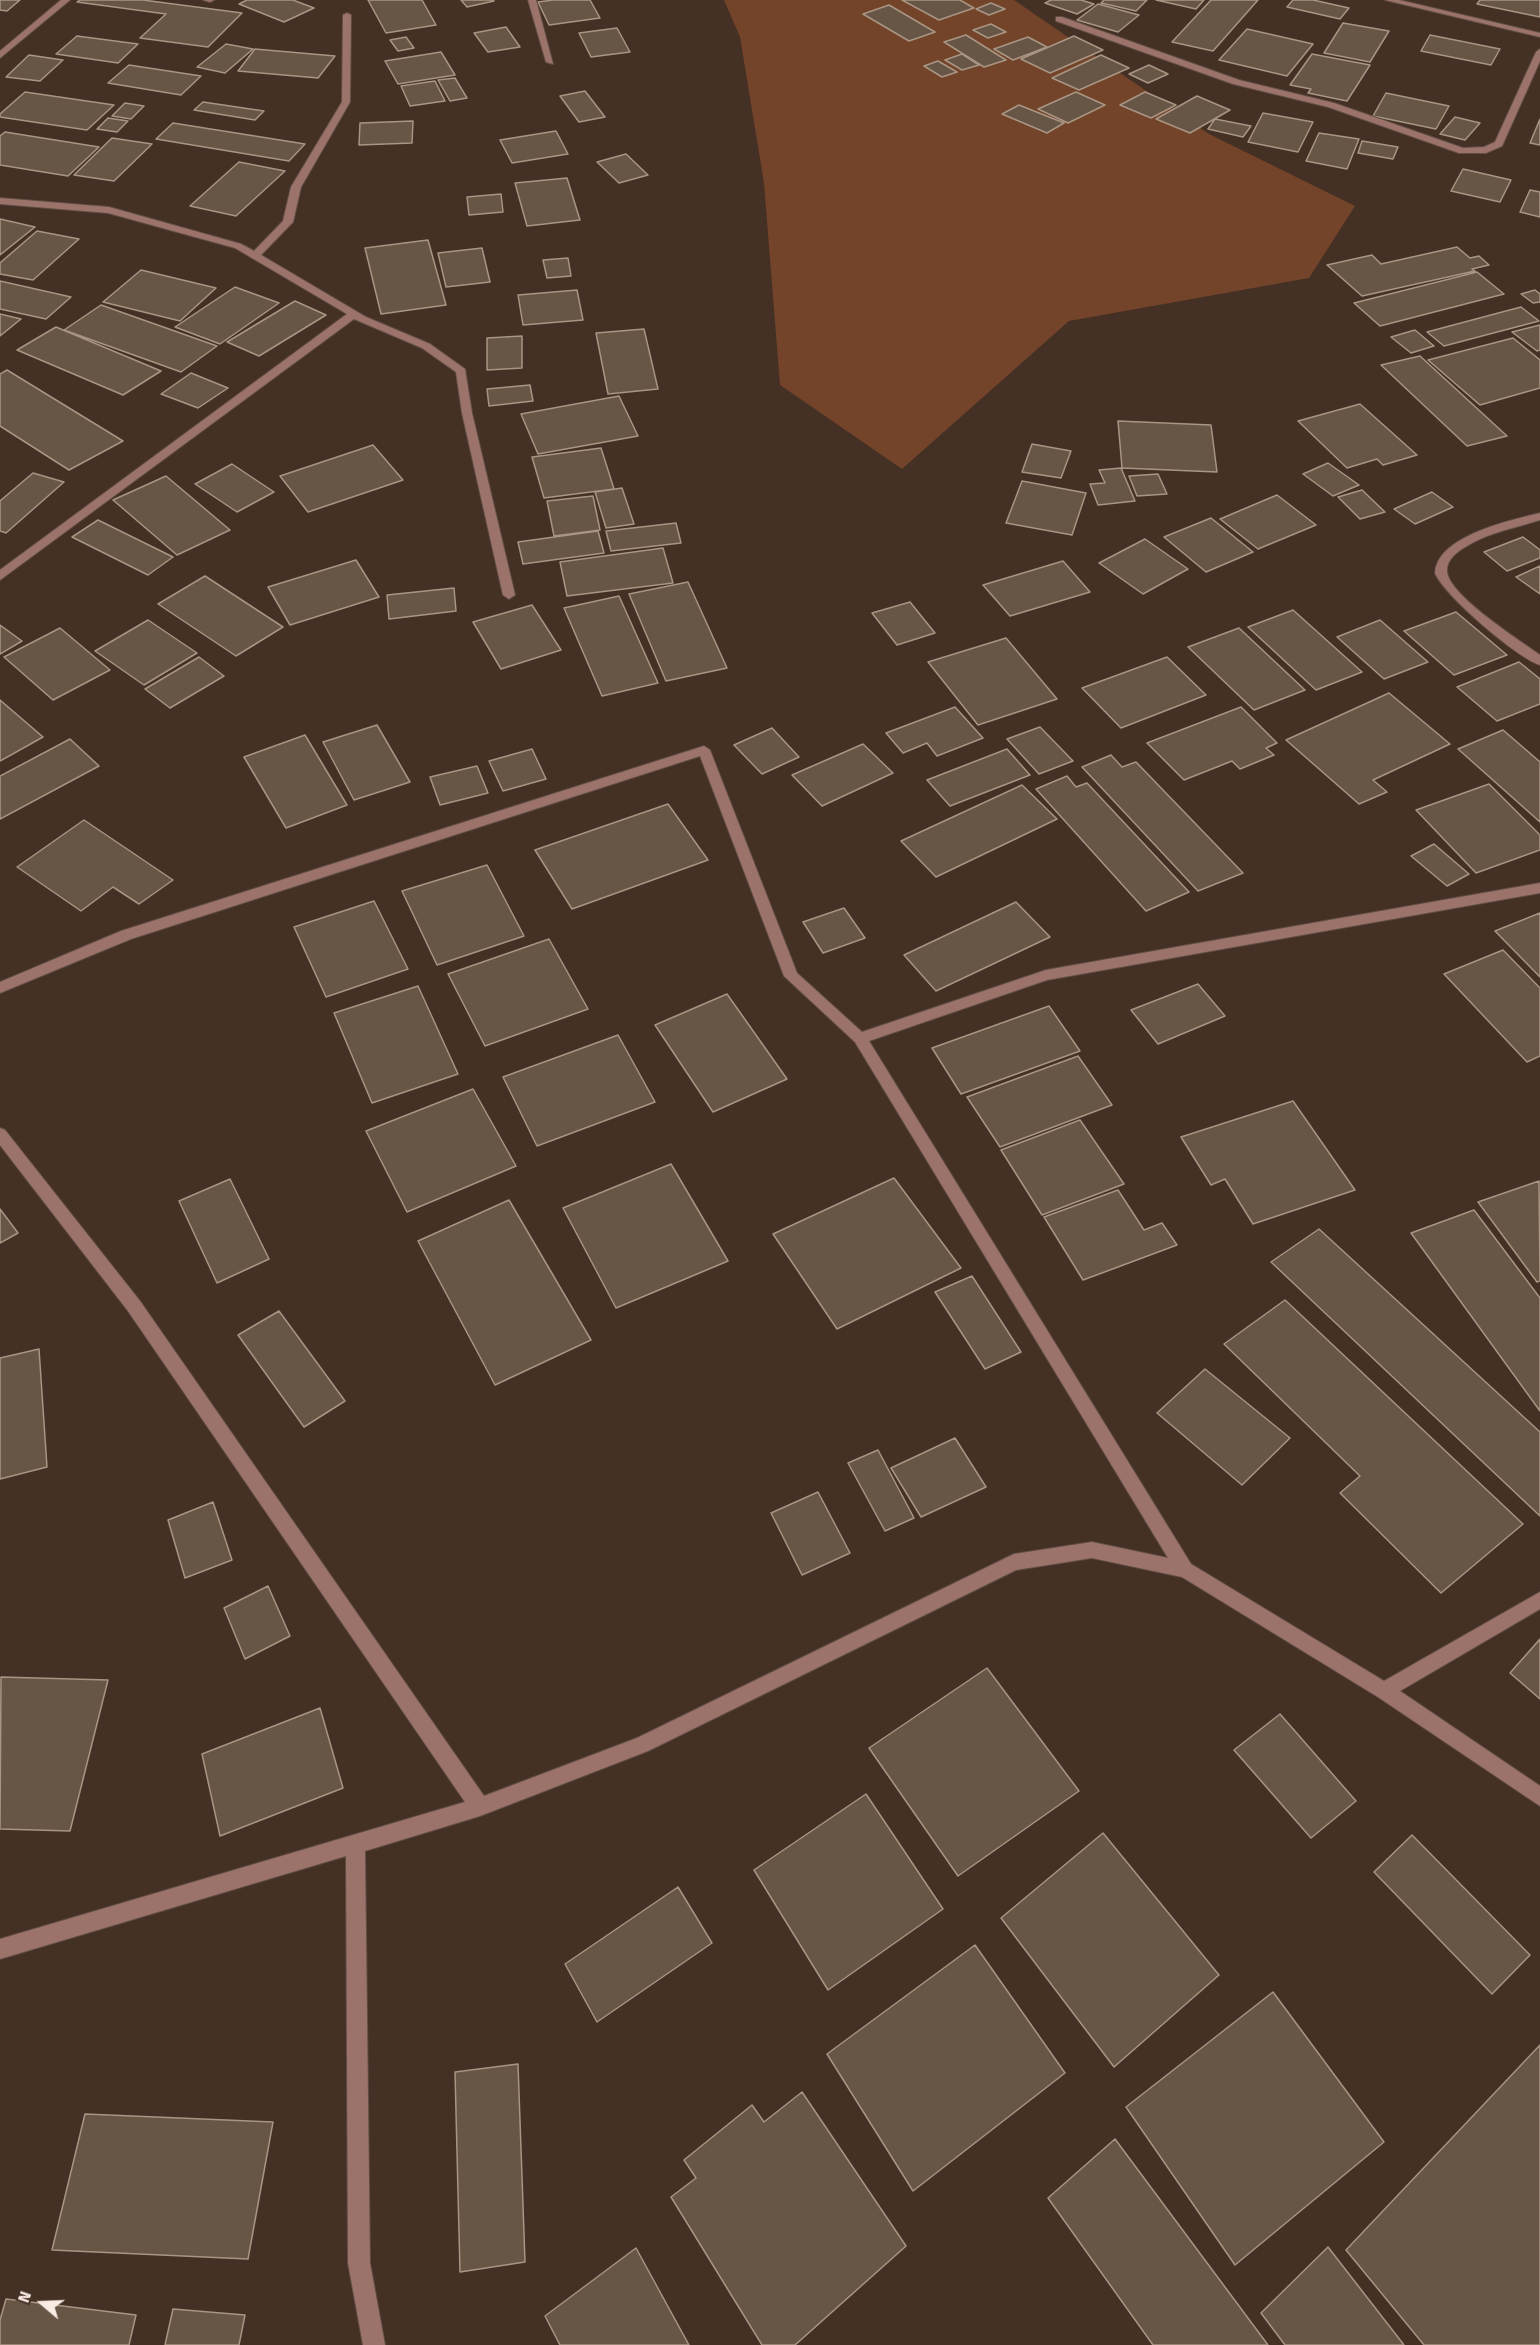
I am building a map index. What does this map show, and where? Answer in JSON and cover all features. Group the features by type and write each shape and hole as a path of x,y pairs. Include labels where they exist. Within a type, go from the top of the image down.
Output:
{"street":[{"path":"0,55 66,0"},
{"path":"532,0 550,62"},
{"path":"1389,0 1419,3 1540,35"},
{"path":"255,256 288,222 296,187 346,102 347,15"},
{"path":"1059,19 1236,82 1331,105 1462,152 1486,150 1499,144 1540,52"},
{"path":"0,201 109,210 238,246 354,314 426,346 461,371 467,413 509,595"},
{"path":"0,576 354,314"},
{"path":"1540,516 1464,543 1446,556 1441,572 1445,585 1458,598 1540,661"},
{"path":"0,988 126,935 704,750 791,976 860,1038 1185,1570"},
{"path":"860,1038 1046,975 1540,888"},
{"path":"0,1134 134,1306 480,1807"},
{"path":"0,1949 480,1807 642,1745 1014,1562 1092,1550 1185,1570 1384,1691 1540,1797"},
{"path":"1384,1691 1540,1600"},
{"path":"355,1845 359,2263 374,2345"}],"shaded area":[{"path":"724,0 1014,0 1209,134 1355,206 1309,278 1069,321 902,469 780,385 764,183 740,37"}],"building":[{"path":"0,0 20,0 7,11 0,10"},
{"path":"80,0 143,0 242,13 208,47 140,38 166,14 77,2"},
{"path":"247,0 293,0 314,8 284,22 239,4"},
{"path":"368,0 422,0 436,25 386,33"},
{"path":"461,0 493,0 494,1 467,7"},
{"path":"590,0 600,18 549,25 538,2"},
{"path":"902,0 960,0 974,8 939,20"},
{"path":"1051,0 1081,0 1094,4 1077,14 1045,3"},
{"path":"1104,0 1147,0 1136,11 1101,3"},
{"path":"1156,0 1204,0 1196,9"},
{"path":"1211,0 1258,0 1213,51 1172,42"},
{"path":"1293,0 1313,0 1349,8 1340,19 1287,7"},
{"path":"1480,0 1540,0 1540,17 1477,4"},
{"path":"991,3 1005,9 989,15 976,9"},
{"path":"1098,4 1139,15 1118,32 1077,20"},
{"path":"889,5 935,32 909,41 863,14"},
{"path":"1343,23 1389,31 1370,62 1324,53"},
{"path":"991,24 1006,32 988,38 973,30"},
{"path":"506,27 520,47 488,52 474,33"},
{"path":"617,28 630,52 591,57 579,33"},
{"path":"1247,29 1313,44 1287,76 1219,60"},
{"path":"966,35 1006,60 984,67 944,42"},
{"path":"1430,35 1500,49 1491,65 1421,51"},
{"path":"77,36 138,44 118,63 56,54"},
{"path":"1074,36 1103,50 1050,73 1021,59"},
{"path":"406,37 414,48 398,51 390,40"},
{"path":"1028,37 1047,47 1013,60 994,49"},
{"path":"226,44 253,49 225,73 197,67"},
{"path":"255,49 335,56 318,78 238,71"},
{"path":"441,52 455,75 398,84 385,61"},
{"path":"962,54 979,65 962,70 945,60"},
{"path":"1312,54 1370,65 1347,101 1308,93 1311,89 1290,85"},
{"path":"29,55 63,60 40,81 6,77"},
{"path":"1101,55 1129,68 1079,90 1052,78"},
{"path":"938,61 957,72 942,77 924,66"},
{"path":"129,65 201,76 181,95 108,83"},
{"path":"1149,65 1168,74 1148,83 1129,74"},
{"path":"455,78 467,98 450,101 438,80"},
{"path":"435,81 445,101 410,106 401,86"},
{"path":"585,91 605,117 579,122 560,96"},
{"path":"25,92 114,105 87,130 0,117 0,114"},
{"path":"1076,92 1105,105 1068,123 1038,109"},
{"path":"1145,92 1176,105 1151,118 1120,105"},
{"path":"1386,93 1449,106 1436,129 1373,116"},
{"path":"1197,96 1230,110 1190,133 1156,119"},
{"path":"203,102 264,111 255,120 194,110"},
{"path":"125,103 144,106 131,119 112,116"},
{"path":"1019,105 1064,123 1047,133 1002,114"},
{"path":"1263,113 1313,122 1298,152 1248,142"},
{"path":"1455,117 1480,123 1465,140 1440,134"},
{"path":"108,118 128,121 117,132 97,129"},
{"path":"1215,119 1251,126 1243,137 1208,129"},
{"path":"1540,119 1540,145 1530,143"},
{"path":"413,121 412,143 359,145 360,123"},
{"path":"173,123 305,144 289,161 156,139"},
{"path":"556,131 568,154 512,163 500,140"},
{"path":"5,132 99,147 68,176 0,165 0,136"},
{"path":"1319,133 1359,139 1347,169 1306,161"},
{"path":"112,138 152,144 114,181 74,175"},
{"path":"1362,141 1398,147 1393,159 1358,153"},
{"path":"626,154 648,175 619,183 597,162"},
{"path":"239,162 285,171 236,216 190,206"},
{"path":"1463,169 1511,180 1500,202 1451,191"},
{"path":"567,178 580,220 527,226 515,183"},
{"path":"1530,190 1540,192 1540,217 1520,212"},
{"path":"501,194 503,212 469,215 467,197"},
{"path":"0,219 35,227 0,255"},
{"path":"37,231 79,239 33,280 0,274 0,263"},
{"path":"428,240 446,305 381,314 365,248"},
{"path":"1457,247 1470,258 1479,256 1489,265 1472,269 1475,271 1362,296 1327,265 1372,255 1381,264"},
{"path":"482,248 490,282 446,287 438,253"},
{"path":"568,258 571,276 547,278 543,260"},
{"path":"141,270 216,288 180,321 103,302"},
{"path":"1477,272 1504,294 1380,326 1354,303"},
{"path":"0,281 71,297 46,319 0,309"},
{"path":"235,287 279,303 220,344 175,327"},
{"path":"577,290 583,320 523,325 518,295"},
{"path":"1535,290 1540,294 1540,302 1533,303 1521,294"},
{"path":"295,301 326,315 259,356 227,342"},
{"path":"101,305 217,346 181,372 64,330"},
{"path":"1521,307 1539,321 1444,346 1427,332"},
{"path":"0,314 21,319 0,336"},
{"path":"1540,325 1540,350 1537,351 1512,332"},
{"path":"56,327 161,371 123,395 17,350"},
{"path":"644,329 658,389 608,394 596,333"},
{"path":"1415,330 1434,346 1411,353 1391,337"},
{"path":"522,336 522,368 487,370 487,338"},
{"path":"1513,338 1540,360 1540,388 1480,405 1428,360"},
{"path":"1420,356 1507,436 1467,446 1381,365"},
{"path":"7,370 123,441 69,470 0,426 0,374"},
{"path":"191,373 228,388 198,408 161,394"},
{"path":"530,385 533,401 489,406 487,389"},
{"path":"619,396 638,436 538,454 521,414"},
{"path":"1360,404 1417,455 1383,465 1377,459 1347,468 1298,421"},
{"path":"1118,421 1211,425 1217,472 1122,468"},
{"path":"1032,444 1071,451 1061,478 1022,472"},
{"path":"373,445 403,480 308,512 280,476"},
{"path":"601,448 614,489 544,498 532,457"},
{"path":"1328,463 1359,485 1333,496 1303,474"},
{"path":"232,464 274,492 237,512 195,484"},
{"path":"1121,468 1135,501 1098,505 1090,484 1105,483 1099,470"},
{"path":"33,473 64,482 6,533 0,531 0,501"},
{"path":"1158,474 1167,494 1137,496 1129,476"},
{"path":"166,476 230,530 177,555 113,500"},
{"path":"1022,481 1086,493 1072,535 1006,523"},
{"path":"622,488 634,524 606,528 595,492"},
{"path":"1362,490 1385,512 1360,519 1338,497"},
{"path":"1432,492 1453,507 1415,524 1394,509"},
{"path":"1277,495 1316,525 1258,549 1220,519"},
{"path":"593,496 600,530 554,536 547,501"},
{"path":"1211,518 1253,552 1206,572 1164,537"},
{"path":"98,520 173,557 148,575 72,537"},
{"path":"676,523 681,543 611,551 606,531"},
{"path":"598,531 604,553 523,564 518,542"},
{"path":"1523,537 1540,550 1540,558 1507,571 1484,552"},
{"path":"1145,539 1188,569 1143,594 1099,563"},
{"path":"663,548 673,583 567,596 560,562"},
{"path":"356,560 379,597 290,625 268,587"},
{"path":"1063,561 1090,592 1010,616 983,585"},
{"path":"1540,566 1540,594 1516,577"},
{"path":"205,576 283,627 236,656 158,604"},
{"path":"688,582 727,668 666,681 629,594"},
{"path":"454,588 456,611 389,619 387,595"},
{"path":"619,596 658,683 602,696 564,608"},
{"path":"910,602 935,633 897,645 872,613"},
{"path":"532,605 561,650 501,669 473,622"},
{"path":"1293,610 1362,672 1316,690 1248,627"},
{"path":"1456,612 1507,655 1454,675 1404,631"},
{"path":"148,620 197,653 144,685 95,651"},
{"path":"1380,620 1428,662 1384,679 1337,637"},
{"path":"0,625 22,641 0,654"},
{"path":"60,628 110,670 53,700 4,657"},
{"path":"1239,628 1305,690 1254,710 1188,647"},
{"path":"1006,638 1057,699 978,725 928,662"},
{"path":"199,657 224,676 170,708 145,689"},
{"path":"1167,657 1206,695 1121,728 1082,688"},
{"path":"1519,662 1540,679 1540,704 1497,721 1457,687"},
{"path":"1389,693 1450,744 1373,780 1387,792 1359,804 1286,740"},
{"path":"0,700 43,737 0,761"},
{"path":"955,707 983,738 937,756 927,743 903,753 886,733"},
{"path":"1241,707 1277,743 1266,748 1274,755 1240,769 1232,761 1184,780 1147,743"},
{"path":"377,725 410,782 354,800 323,742"},
{"path":"1040,727 1073,761 1039,774 1007,739"},
{"path":"772,728 799,757 762,774 734,745"},
{"path":"1503,730 1540,762 1540,822 1458,749"},
{"path":"305,735 347,805 286,828 244,757"},
{"path":"70,739 99,766 0,819 0,776"},
{"path":"863,744 893,773 822,806 792,775"},
{"path":"532,749 546,779 503,791 489,761"},
{"path":"1007,749 1030,775 950,806 927,780"},
{"path":"1111,755 1122,767 1136,762 1243,873 1198,891 1082,767"},
{"path":"477,766 488,793 440,805 430,777"},
{"path":"1067,776 1076,787 1087,783 1189,892 1146,911 1036,789"},
{"path":"1489,784 1540,835 1540,850 1476,873 1416,810"},
{"path":"1022,785 1057,819 936,877 901,841"},
{"path":"668,804 708,860 572,909 535,850"},
{"path":"84,820 173,880 139,904 113,887 81,911 17,867"},
{"path":"1434,844 1469,874 1447,886 1411,856"},
{"path":"487,865 524,936 437,965 402,891"},
{"path":"374,901 408,969 326,997 294,927"},
{"path":"1016,902 1050,937 936,991 904,955"},
{"path":"844,908 865,938 823,953 803,922"},
{"path":"1540,913 1540,977 1495,931"},
{"path":"549,939 588,1009 485,1046 448,974"},
{"path":"1503,950 1540,988 1540,1056 1527,1062 1444,974"},
{"path":"1198,984 1225,1016 1158,1044 1131,1010"},
{"path":"418,986 458,1074 372,1103 334,1013"},
{"path":"727,994 787,1079 713,1112 655,1025"},
{"path":"1049,1006 1080,1051 961,1094 932,1048"},
{"path":"618,1035 655,1102 537,1146 503,1077"},
{"path":"1078,1056 1112,1105 1000,1147 967,1097"},
{"path":"473,1089 516,1166 407,1212 366,1131"},
{"path":"1293,1101 1355,1190 1253,1224 1225,1179 1211,1185 1181,1137"},
{"path":"1080,1120 1124,1184 1042,1215 1001,1150"},
{"path":"671,1164 728,1261 616,1308 563,1208"},
{"path":"894,1178 961,1268 837,1329 773,1234"},
{"path":"230,1179 269,1259 217,1283 179,1201"},
{"path":"1539,1181 1540,1281 1537,1282 1478,1202"},
{"path":"1118,1190 1144,1230 1162,1223 1177,1245 1083,1280 1044,1217"},
{"path":"509,1200 591,1340 495,1385 418,1241"},
{"path":"0,1209 18,1233 0,1243"},
{"path":"1474,1210 1540,1298 1540,1411 1411,1233"},
{"path":"1319,1229 1540,1432 1540,1516 1271,1262"},
{"path":"972,1276 1021,1352 985,1369 935,1292"},
{"path":"1285,1300 1523,1524 1441,1593 1340,1493 1360,1476 1224,1344"},
{"path":"279,1311 345,1401 304,1427 238,1335"},
{"path":"39,1349 47,1467 0,1479 0,1358"},
{"path":"1205,1369 1290,1438 1242,1485 1157,1413"},
{"path":"955,1438 986,1487 921,1517 891,1468"},
{"path":"878,1450 914,1518 885,1531 848,1463"},
{"path":"818,1492 850,1553 802,1575 771,1513"},
{"path":"213,1502 232,1560 185,1578 168,1520"},
{"path":"268,1586 290,1636 245,1659 224,1608"},
{"path":"1540,1639 1540,1699 1510,1673"},
{"path":"987,1668 1079,1791 958,1876 869,1748"},
{"path":"1,1677 108,1680 70,1831 0,1829"},
{"path":"320,1708 343,1788 220,1836 202,1754"},
{"path":"1280,1714 1356,1801 1311,1838 1234,1750"},
{"path":"866,1794 943,1909 828,1990 754,1870"},
{"path":"1103,1833 1219,1975 1114,2067 1001,1918"},
{"path":"1412,1835 1530,1955 1492,1994 1374,1872"},
{"path":"678,1887 712,1943 597,2022 565,1964"},
{"path":"975,1945 1065,2073 913,2191 827,2054"},
{"path":"1273,1992 1384,2142 1235,2265 1126,2107"},
{"path":"1540,2045 1540,2345 1424,2345 1346,2250"},
{"path":"518,2064 525,2262 460,2272 455,2072"},
{"path":"802,2092 906,2246 795,2345 762,2345 671,2197 696,2178 684,2160 752,2105 764,2122"},
{"path":"85,2114 273,2122 248,2259 52,2250"},
{"path":"1115,2139 1268,2345 1153,2345 1048,2198"},
{"path":"1328,2247 1404,2345 1285,2345 1261,2313"},
{"path":"636,2248 689,2345 560,2345 545,2316"},
{"path":"6,2299 136,2315 129,2345 0,2345 0,2320"},
{"path":"173,2309 245,2315 239,2345 165,2345"}]}
